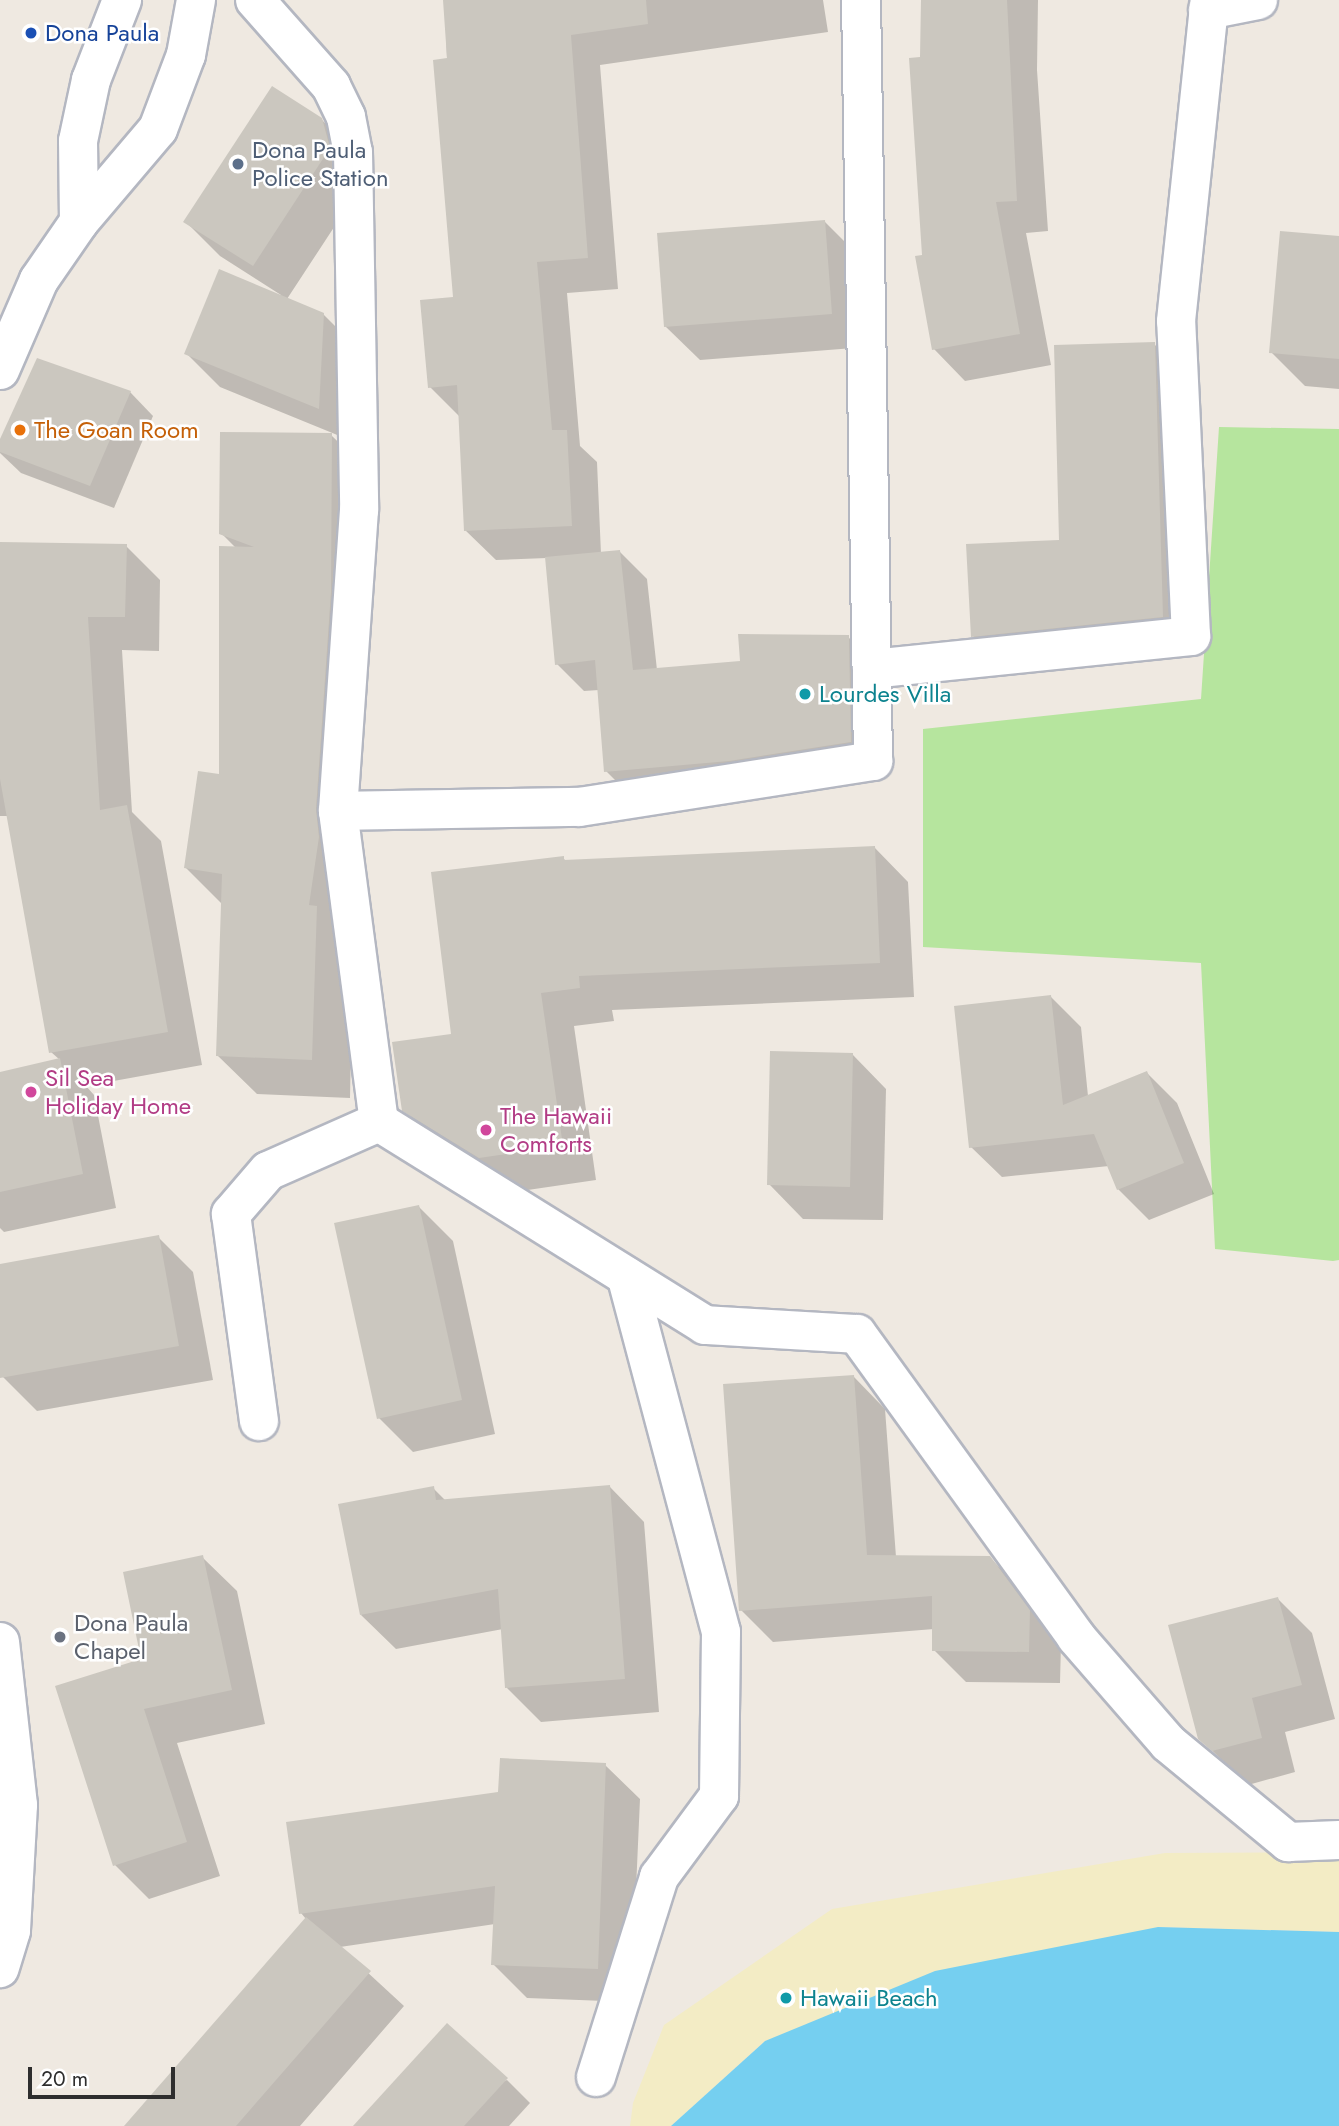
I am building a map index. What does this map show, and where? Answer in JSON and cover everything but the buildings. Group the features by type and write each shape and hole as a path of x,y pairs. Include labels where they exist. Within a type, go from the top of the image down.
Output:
{"street":[{"path":"79,222 78,141 91,80 122,0"},
{"path":"0,370 39,280 79,222 158,129 186,55 196,0"},
{"path":"255,0 331,86 346,117 353,152 359,510 338,811 379,1122"},
{"path":"338,811 579,807 873,761 861,0"},
{"path":"872,669 1191,636 1176,321 1209,5 1258,0"},
{"path":"379,1122 705,1325 857,1334 1076,1637 1168,1743 1288,1842 1339,1840"},
{"path":"259,1420 231,1214 268,1171 379,1122"},
{"path":"596,2077 659,1877 719,1797 721,1632 626,1276"},
{"path":"0,1642 18,1805 11,1931 0,1968"}],"green space":[{"path":"1219,427 1339,429 1339,1260 1333,1261 1215,1249 1201,963 923,947 923,729 1201,699"}],"sand":[{"name":"Hawaii Beach","path":"1339,1852 1339,1932 1158,1927 765,2041 671,2126 630,2126 633,2103 664,2025 832,1909 1165,1853"}],"water":[{"path":"1158,1927 1339,1932 1339,2126 671,2126 765,2041 935,1971"}],"place":[{"name":"Dona Paula","path":"31,33"},
{"name":"Dona Paula Police Station","path":"238,164"},
{"name":"The Goan Room","path":"20,430"},
{"name":"Lourdes Villa","path":"805,694"},
{"name":"Sil Sea Holiday Home","path":"31,1092"},
{"name":"The Hawaii Comforts","path":"486,1130"},
{"name":"Dona Paula Chapel","path":"60,1637"},
{"name":"Hawaii Beach","path":"786,1998"}]}
